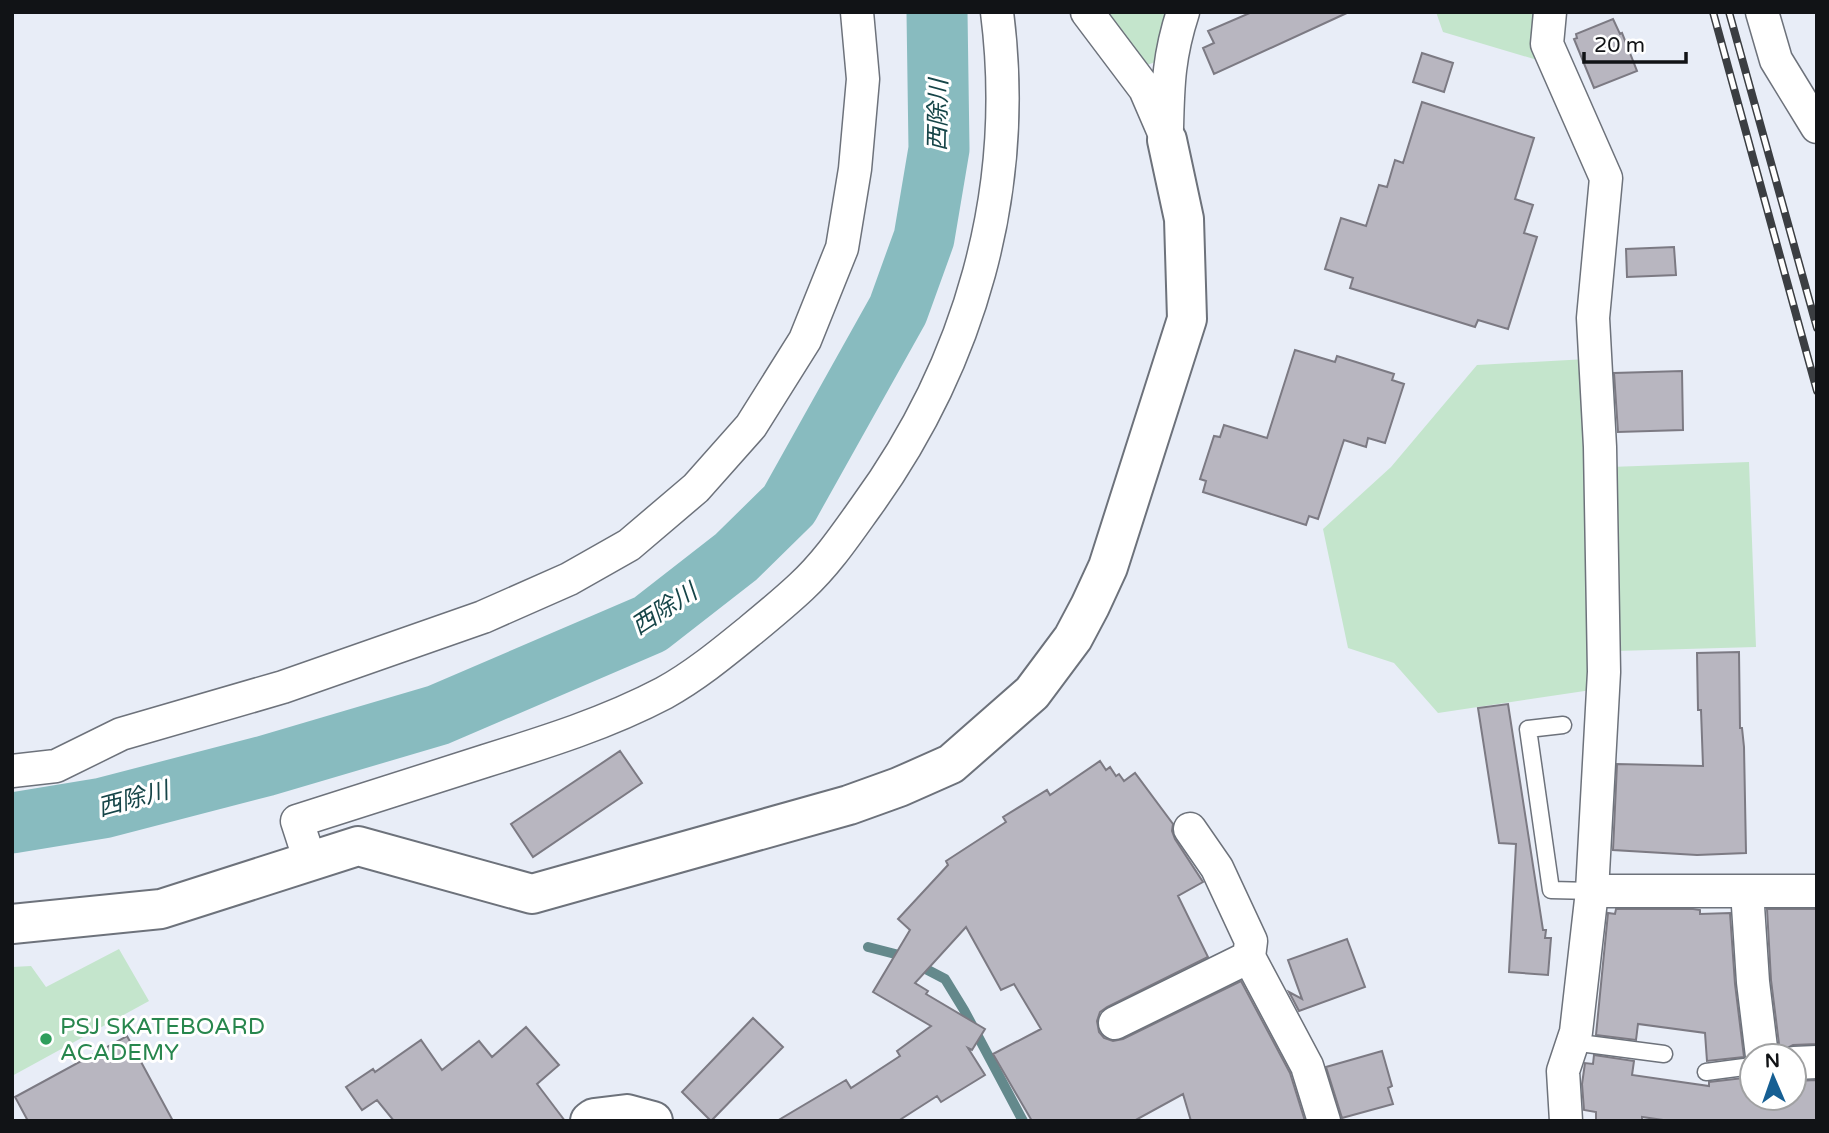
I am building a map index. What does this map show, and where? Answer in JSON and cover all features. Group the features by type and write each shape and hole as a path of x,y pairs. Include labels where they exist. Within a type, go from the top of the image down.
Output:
{"street":[{"path":"12,771 56,766 121,734 283,687 483,617 569,579 629,545 696,488 751,426 805,340 842,248 855,169 863,79 857,12"},
{"path":"310,861 297,821 617,717 667,691 723,652 802,587 830,556 889,475 927,411 953,354 973,294 987,242 998,175 1003,113 1001,41 997,12"},
{"path":"12,924 162,909 358,846 532,894 849,805 951,764 982,738 1032,693 1073,638 1090,606 1108,567 1187,319 1184,219 1167,140 1145,89 1087,12"},
{"path":"1167,140 1172,47 1183,12"},
{"path":"1550,12 1547,44 1605,178 1593,318 1600,447 1604,672 1592,891 1576,1032 1563,1072 1566,1121"},
{"path":"1762,12 1776,60 1817,127"},
{"path":"1190,829 1217,868 1251,941 1249,957 1307,1066 1324,1121"},
{"path":"1592,891 1817,891"},
{"path":"1747,891 1760,1042"},
{"path":"1115,1023 1249,957"},
{"path":"590,1121 594,1118 627,1114 653,1121"}],"lane":[{"path":"1563,725 1528,729 1551,890 1592,891"},
{"path":"1572,1042 1664,1054"},
{"path":"1706,1072 1738,1068"}],"green space":[{"path":"1102,12 1173,12 1161,60 1147,65 1138,61"},
{"path":"1436,12 1538,12 1544,62 1443,32"},
{"path":"1587,359 1598,689 1438,713 1394,663 1348,648 1323,529 1391,467 1477,365"},
{"path":"1749,462 1756,647 1616,651 1610,467"},
{"name":"PSJ SKATEBOARD ACADEMY","path":"119,949 149,1001 12,1076 12,967 31,966 46,987"}],"building":[{"path":"1252,12 1349,12 1214,74 1203,48 1214,43 1208,31"},
{"path":"1613,19 1620,34 1622,33 1637,71 1594,88 1574,39 1577,38 1576,34"},
{"path":"1422,53 1453,63 1444,92 1413,82"},
{"path":"1422,102 1534,138 1515,199 1533,205 1524,233 1537,237 1508,329 1478,320 1475,327 1350,288 1353,278 1325,269 1341,218 1366,226 1379,185 1387,187 1395,160 1403,163"},
{"path":"1674,247 1676,275 1627,277 1626,249"},
{"path":"1295,350 1335,362 1337,356 1394,374 1392,380 1404,384 1385,443 1368,438 1366,447 1344,440 1318,519 1309,516 1306,525 1203,492 1206,481 1200,479 1214,436 1220,437 1224,425 1267,438"},
{"path":"1682,371 1683,430 1618,432 1614,373"},
{"path":"1739,652 1746,853 1697,855 1613,850 1617,764 1703,766 1697,653"},
{"path":"1508,704 1543,930 1546,930 1545,938 1551,938 1548,975 1509,972 1516,844 1499,843 1478,708"},
{"path":"620,751 642,783 533,857 511,824"},
{"path":"1100,761 1106,770 1110,767 1116,776 1119,774 1124,781 1135,773 1173,824 1175,839 1203,882 1178,896 1208,957 1107,1007 1100,1012 1097,1021 1099,1032 1104,1038 1113,1041 1123,1039 1241,981 1290,1073 1305,1121 1191,1121 1183,1094 1134,1121 1032,1121 993,1054 1041,1029 1014,984 1001,990 966,927 915,983 928,991 926,994 985,1029 972,1050 968,1048 985,1075 941,1102 937,1096 898,1121 777,1121 846,1080 851,1088 900,1056 897,1051 931,1026 873,992 910,930 898,919 948,865 946,861 1006,822 1003,817 1047,790 1050,795"},
{"path":"1616,909 1693,909 1700,910 1700,914 1730,913 1742,1042 1738,1042 1738,1058 1707,1061 1705,1033 1638,1024 1636,1040 1596,1035 1608,913 1615,914"},
{"path":"1767,909 1817,909 1817,1044 1779,1042 1771,980"},
{"path":"1347,939 1365,987 1299,1011 1289,992 1302,999 1288,960"},
{"path":"753,1018 783,1047 711,1121 682,1092"},
{"path":"526,1027 559,1065 537,1084 565,1121 394,1121 377,1100 362,1110 346,1087 373,1069 375,1072 421,1040 442,1070 479,1041 492,1057"},
{"path":"127,1036 173,1121 28,1121 15,1097"},
{"path":"1382,1051 1392,1086 1388,1088 1393,1104 1342,1118 1326,1067"},
{"path":"1594,1055 1634,1061 1632,1075 1709,1086 1709,1082 1738,1079 1738,1112 1808,1112 1808,1080 1817,1080 1817,1121 1670,1121 1642,1117 1642,1121 1596,1121 1596,1112 1584,1110 1582,1084 1585,1063 1593,1064"}],"waterway":[{"name":"西除川","path":"12,823 103,808 265,766 438,715 650,624 736,557 789,505 898,310 924,238 939,149 937,12"},
{"path":"868,947 899,955 945,979 1023,1121"}],"railway":[{"path":"1713,12 1817,391"},
{"path":"1729,12 1817,328"}],"place":[{"name":"PSJ SKATEBOARD ACADEMY","path":"46,1039"}]}
